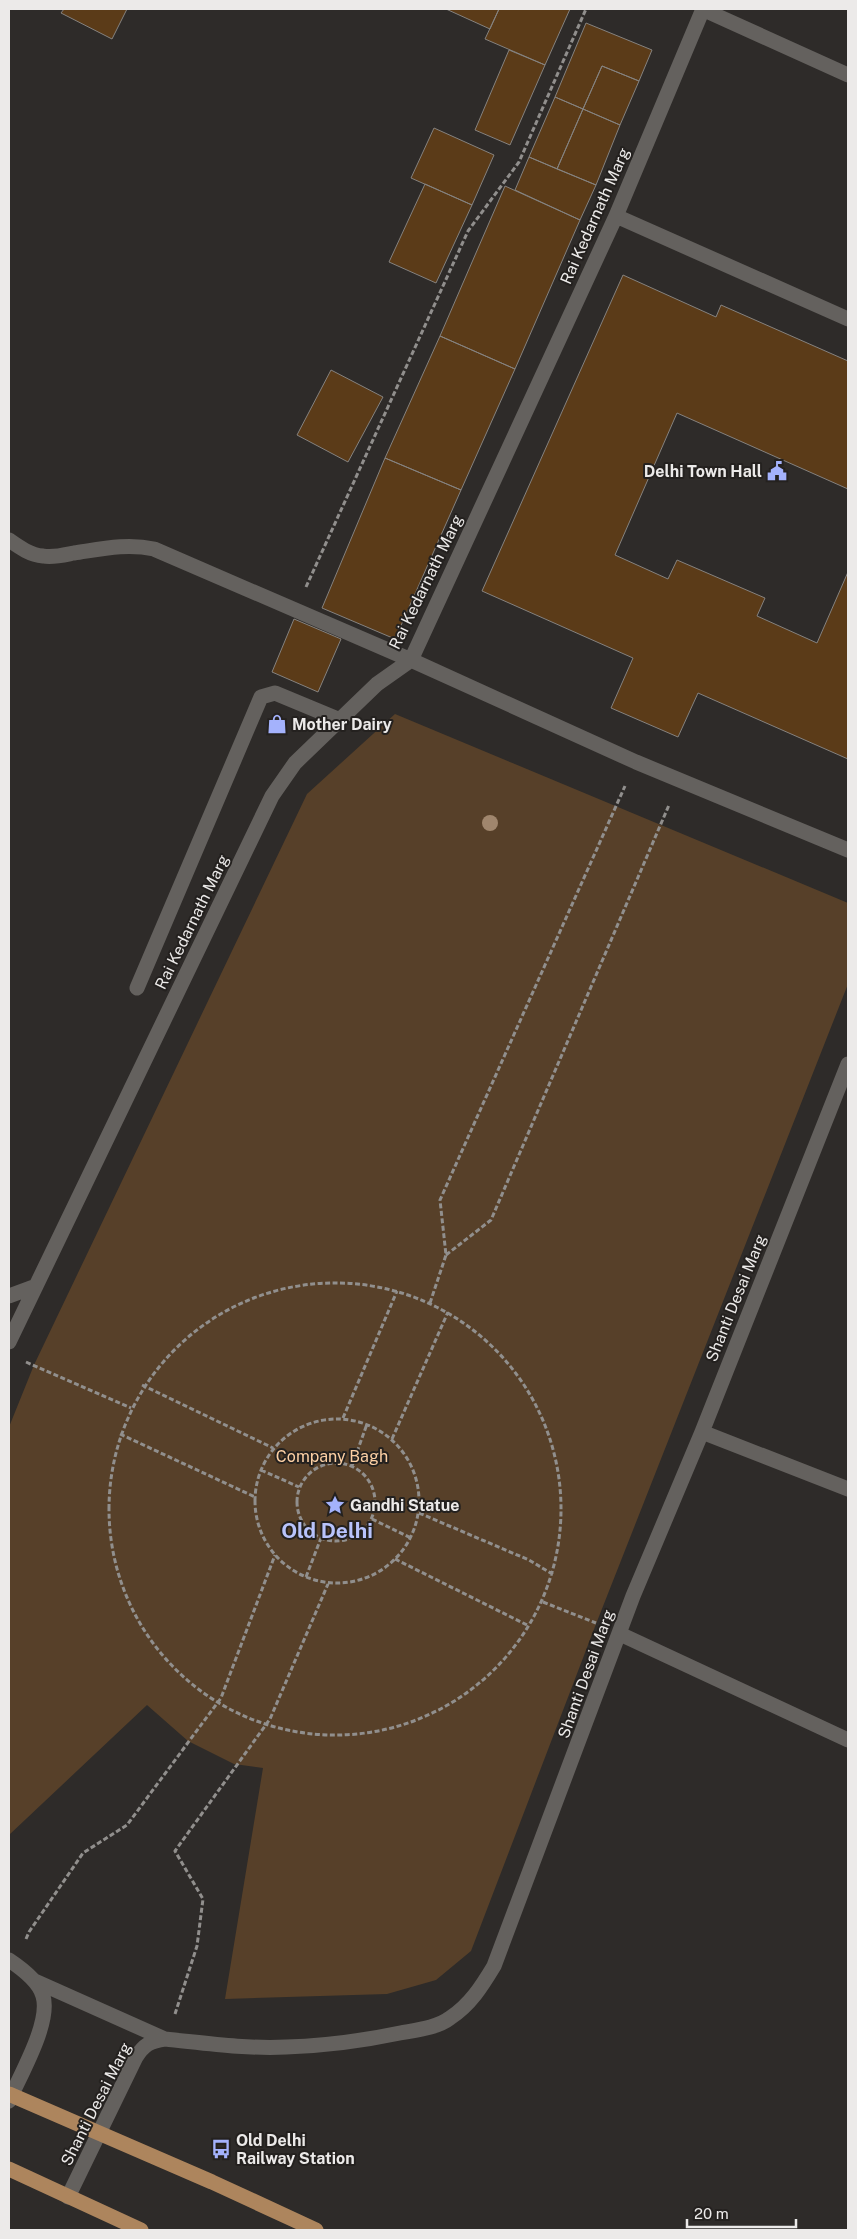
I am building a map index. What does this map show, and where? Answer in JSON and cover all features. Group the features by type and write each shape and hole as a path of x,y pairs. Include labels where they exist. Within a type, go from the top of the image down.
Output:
{"main road":[{"path":"10,2097 212,2182 316,2230"},
{"path":"9,2169 141,2230"}],"street":[{"path":"702,9 848,75"},
{"name":"Rai Kedarnath Marg","path":"9,1342 272,796 295,763 377,684 411,660 616,216 702,9"},
{"path":"616,216 848,319"},
{"path":"9,540 23,550 42,556 54,557 124,546 154,549 411,660 679,781 848,850"},
{"path":"137,988 261,697 275,693 340,720"},
{"name":"Shanti Desai Marg","path":"68,2196 139,2052 153,2040 165,2039 285,2047 335,2044 432,2026 449,2020 468,2003 484,1984 494,1966 633,1596 702,1432 848,1064"},
{"path":"9,1296 36,1286"},
{"path":"702,1432 848,1489"},
{"path":"620,1634 848,1740"},
{"path":"10,2097 44,2018 43,1994 34,1981 12,1962"},
{"name":"Shanti Desai Marg","path":"34,1981 165,2039"}],"path":[{"path":"296,610 468,231 519,162 586,9"},
{"path":"430,1303 446,1255 440,1200 636,762"},
{"path":"446,1255 491,1220 679,781"},
{"path":"150,1646 131,1615 114,1568 107,1524 111,1474 120,1434 130,1408 142,1385 161,1360 214,1321 247,1306 308,1290 373,1286 397,1291 448,1312 490,1344 517,1374 539,1411 554,1449 560,1489 562,1533 554,1574 543,1602 502,1665 478,1688 443,1710 411,1725 360,1731 314,1730 296,1725"},
{"path":"343,1418 397,1291"},
{"path":"392,1439 448,1312"},
{"path":"17,1359 130,1408"},
{"path":"142,1385 273,1448"},
{"path":"343,1418 368,1424 392,1439 411,1464 420,1492 419,1513 411,1538 395,1559 373,1575 352,1582 328,1584 306,1577 275,1555 259,1527 254,1497 261,1470 273,1448 298,1428 323,1419 343,1418"},
{"path":"352,1466 368,1424"},
{"path":"120,1434 254,1497"},
{"path":"341,1463 352,1466 362,1471 374,1490 376,1501 372,1519 363,1531 354,1537 343,1541 321,1538 304,1524 299,1514 297,1503 300,1487 310,1473 319,1467 341,1463"},
{"path":"261,1470 300,1487"},
{"path":"419,1513 529,1560 554,1574"},
{"path":"372,1519 411,1538"},
{"path":"306,1577 321,1538"},
{"path":"12,1962 29,1932 84,1854 128,1825 221,1698 275,1555"},
{"path":"395,1559 529,1626"},
{"path":"165,2039 180,2002 197,1946 203,1900 175,1851 270,1718 328,1584"},
{"path":"543,1602 620,1634"},
{"path":"154,1654 185,1677 221,1698 230,1701"},
{"path":"262,1715 279,1721"}],"green space":[{"name":"Company Bagh","path":"395,714 848,903 848,984 596,1624 471,1951 436,1980 387,1994 225,1999 263,1768 234,1764 188,1741 147,1705 9,1835 9,1427 34,1365 307,794"}],"building":[{"path":"64,9 127,9 112,39 61,13"},
{"path":"446,9 499,9 490,29"},
{"path":"499,9 570,9 545,65 485,39"},
{"path":"586,23 652,50 639,81 602,66 583,109 555,97"},
{"path":"509,50 545,65 510,145 475,130"},
{"path":"602,66 639,81 620,125 583,109"},
{"path":"555,97 583,109 557,169 529,157"},
{"path":"583,109 620,125 596,185 557,169"},
{"path":"434,128 494,155 472,205 411,178"},
{"path":"529,157 596,185 580,220 515,190"},
{"path":"425,184 472,205 436,283 389,262"},
{"path":"505,186 580,220 515,369 440,336"},
{"path":"623,275 716,317 721,305 848,361 848,489 677,413 615,555 668,579 677,560 765,598 757,616 817,643 848,572 848,759 698,693 678,737 611,708 633,658 482,591"},
{"path":"440,336 515,369 461,490 385,458"},
{"path":"331,370 383,397 348,462 297,435"},
{"path":"385,458 461,490 395,639 322,608"},
{"path":"294,619 341,639 318,692 272,672"}],"place":[{"name":"Delhi Town Hall","path":"777,471"},
{"name":"Mother Dairy","path":"277,724"},
{"name":"Gandhi Statue","path":"335,1505"},
{"name":"Old Delhi Railway Station","path":"221,2149"}],"district":[{"name":"Old Delhi","path":"327,1530"}]}
